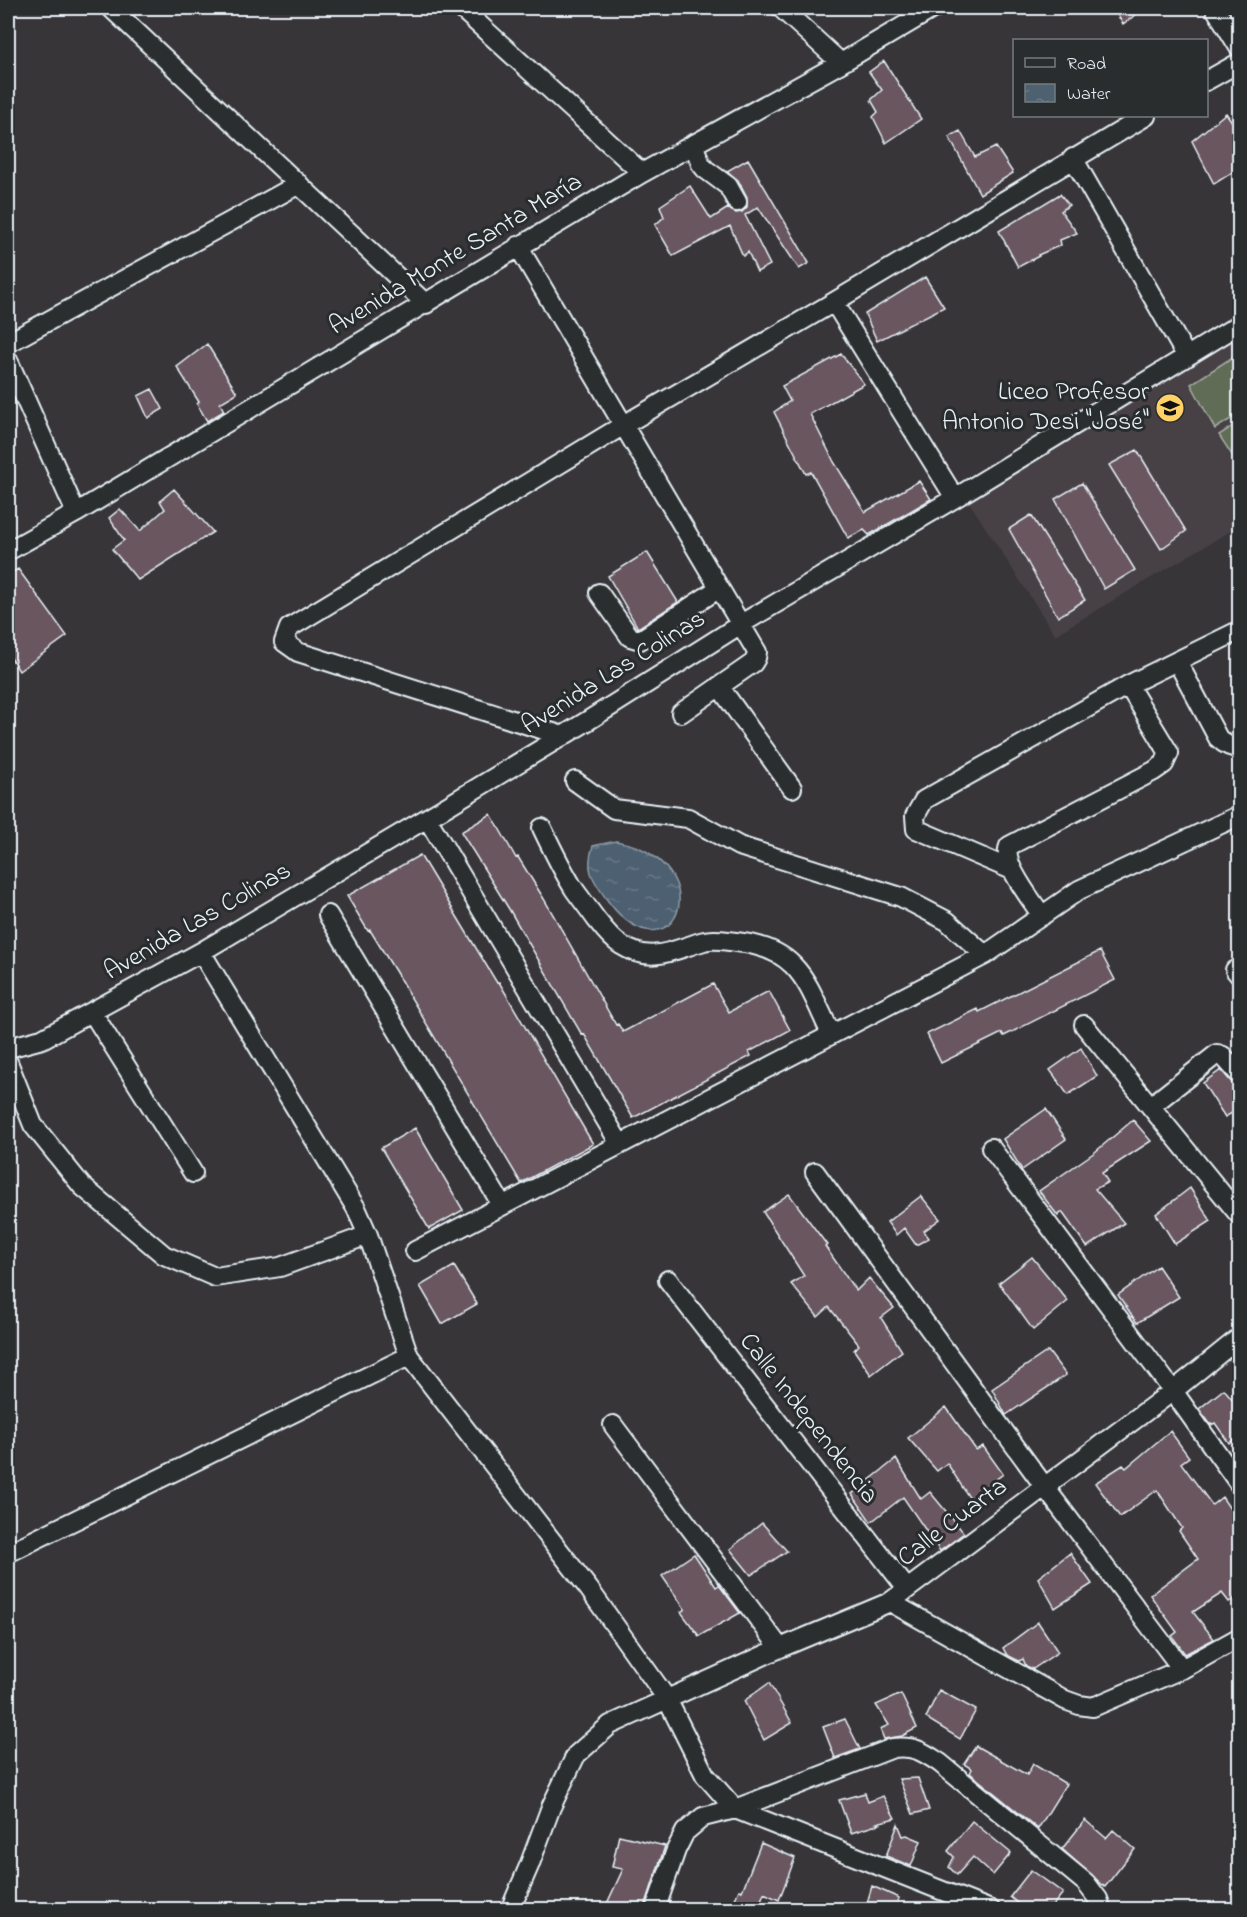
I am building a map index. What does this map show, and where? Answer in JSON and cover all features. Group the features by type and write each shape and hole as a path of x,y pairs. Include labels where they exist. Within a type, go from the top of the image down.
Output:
{"street":[{"path":"111,8 426,304"},
{"path":"460,8 642,173"},
{"path":"781,8 841,63"},
{"name":"Avenida Monte Santa María","path":"8,551 76,513 642,173 841,63 934,8"},
{"path":"1215,8 1239,49"},
{"path":"1208,80 1239,62"},
{"path":"563,736 298,652 284,642 289,628 622,426 1144,117"},
{"path":"693,144 701,164 728,186 737,202"},
{"path":"1073,158 1187,357"},
{"path":"8,343 299,184"},
{"path":"518,246 756,652 753,663 681,713"},
{"path":"834,302 955,498"},
{"name":"Avenida Las Colinas","path":"8,1048 42,1039 201,952 563,736 741,624 955,498 1239,324"},
{"path":"8,360 76,513"},
{"path":"599,593 630,637 640,640 718,589"},
{"path":"1012,870 916,829 915,816 924,800 1128,685 1239,630"},
{"path":"1177,661 1218,738 1224,744 1239,748"},
{"path":"1042,916 1012,870 1007,849 1009,846 1164,764 1169,753 1128,685"},
{"path":"719,686 792,788"},
{"path":"575,781 614,809 688,818 739,846 901,897 947,921 985,955"},
{"path":"415,1251 985,955 1079,890 1239,815"},
{"path":"427,818 620,1144"},
{"path":"542,828 574,889 605,930 620,945 636,953 656,955 679,951 707,940 765,947 796,966 831,1034"},
{"path":"328,915 502,1205"},
{"path":"201,952 356,1208 368,1235 409,1356 589,1589 667,1699 705,1775 735,1809 991,1910"},
{"path":"92,1012 193,1173"},
{"path":"1084,1025 1239,1216"},
{"path":"1151,1106 1217,1054 1223,1056 1239,1075"},
{"path":"8,1062 33,1125 75,1178 164,1255 215,1277 280,1267 368,1235"},
{"path":"991,1148 1173,1391 1239,1485"},
{"path":"815,1172 1044,1486 1182,1670"},
{"name":"Calle Independencia","path":"668,1280 907,1589"},
{"name":"Calle Cuarta","path":"510,1910 551,1807 576,1755 610,1725 780,1648 890,1602 1173,1391 1239,1337"},
{"path":"8,1553 409,1356"},
{"path":"613,1425 780,1648"},
{"path":"890,1602 1065,1700 1093,1707 1182,1670 1239,1637"},
{"path":"655,1910 676,1850 685,1832 703,1817 735,1809 892,1748 911,1746 940,1763 1086,1883 1098,1899 1102,1910"}],"shaded area":[{"name":"Liceo Profesor Antonio Desi \"José\"","path":"1239,323 1239,526 1055,635 963,493"}],"green space":[{"path":"1239,353 1239,414 1215,429 1191,384"},
{"path":"1239,422 1239,466 1219,435"}],"water":[{"path":"616,841 638,847 663,864 676,883 679,902 674,918 663,928 647,930 627,921 605,897 593,879 590,861 593,846"}],"building":[{"path":"1113,8 1145,8 1123,24"},
{"path":"884,61 921,119 886,143 873,117 878,112 871,100 882,90 869,72"},
{"path":"1226,113 1239,132 1239,168 1214,184 1192,141"},
{"path":"960,131 975,157 996,147 1013,173 980,194 949,137"},
{"path":"748,159 809,263 799,269 758,207 745,215 770,265 757,272 748,252 743,256 730,226 673,256 655,225 664,217 660,206 690,186 711,219 728,208 736,213 742,212 747,207 747,197 738,180 727,171"},
{"path":"1060,194 1069,205 1061,211 1077,233 1060,240 1061,245 1018,267 999,231"},
{"path":"925,277 944,307 877,341 865,314"},
{"path":"207,344 237,393 220,403 224,411 207,421 197,404 199,402 177,367"},
{"path":"841,354 864,384 810,414 834,462 865,512 919,481 931,499 869,535 864,530 848,538 811,472 806,474 774,412 790,401 782,386"},
{"path":"152,389 163,409 148,418 138,396"},
{"path":"1137,450 1186,531 1161,549 1109,465"},
{"path":"1082,483 1135,570 1104,589 1055,499"},
{"path":"174,489 213,532 138,580 112,549 124,540 109,518 120,509 140,531 165,509 160,501"},
{"path":"1031,515 1085,600 1058,617 1009,529"},
{"path":"647,552 678,602 638,628 608,576"},
{"path":"18,569 67,636 19,671 8,653 8,575"},
{"path":"491,814 516,858 518,857 544,899 616,1025 618,1024 623,1032 713,984 729,1012 769,991 790,1030 749,1052 751,1056 633,1118 461,832"},
{"path":"420,855 497,983 499,982 593,1144 521,1183 397,974 347,896"},
{"path":"1100,951 1115,980 1004,1036 1002,1033 941,1063 927,1034 978,1009 979,1012"},
{"path":"1081,1048 1097,1076 1068,1095 1050,1070"},
{"path":"1221,1070 1232,1083 1239,1086 1239,1109 1225,1117 1203,1083"},
{"path":"1046,1109 1066,1139 1022,1170 1003,1139"},
{"path":"1133,1120 1151,1141 1102,1173 1108,1182 1095,1189 1124,1223 1087,1247 1062,1212 1058,1216 1039,1191 1095,1152"},
{"path":"415,1128 463,1210 429,1229 381,1148"},
{"path":"1190,1188 1211,1221 1175,1244 1156,1214"},
{"path":"789,1194 827,1245 825,1246 856,1291 869,1278 894,1308 881,1318 902,1351 871,1375 854,1350 859,1345 829,1307 818,1317 791,1284 804,1276 763,1212"},
{"path":"921,1196 940,1219 924,1231 929,1238 916,1245 904,1228 896,1235 887,1222"},
{"path":"1032,1257 1068,1301 1033,1330 999,1283"},
{"path":"454,1266 477,1304 442,1324 420,1286"},
{"path":"1158,1266 1179,1297 1137,1323 1118,1295"},
{"path":"1048,1351 1066,1375 1006,1415 992,1389"},
{"path":"1224,1389 1233,1400 1239,1395 1239,1436 1229,1443 1215,1423 1211,1425 1199,1409"},
{"path":"946,1407 976,1450 983,1446 1003,1474 970,1499 947,1463 937,1471 908,1438"},
{"path":"1170,1431 1189,1457 1181,1463 1212,1505 1222,1497 1239,1522 1239,1595 1229,1602 1222,1593 1193,1612 1214,1639 1185,1654 1172,1636 1177,1632 1150,1595 1198,1559 1179,1531 1182,1528 1157,1490 1120,1517 1095,1483 1123,1465 1126,1468"},
{"path":"896,1459 921,1499 930,1492 964,1533 940,1551 903,1497 871,1522 852,1494"},
{"path":"762,1523 787,1551 751,1575 730,1549"},
{"path":"1070,1553 1092,1584 1055,1608 1038,1578"},
{"path":"694,1554 716,1587 719,1585 740,1613 699,1636 681,1612 685,1609 662,1576"},
{"path":"1038,1622 1058,1652 1033,1669 1026,1666 1023,1659 1019,1661 1007,1655 1003,1648"},
{"path":"769,1683 792,1723 764,1740 744,1701"},
{"path":"939,1690 976,1710 960,1739 926,1718"},
{"path":"901,1694 917,1728 902,1736 884,1739 880,1729 889,1725 876,1705"},
{"path":"845,1719 860,1749 835,1758 823,1727"},
{"path":"976,1746 1027,1775 1033,1764 1066,1784 1038,1829 970,1773 972,1769 964,1764"},
{"path":"918,1778 929,1810 913,1814 899,1779"},
{"path":"865,1793 868,1802 883,1796 895,1818 851,1833 839,1800"},
{"path":"1085,1820 1106,1838 1113,1830 1135,1849 1105,1887 1062,1849"},
{"path":"972,1821 1011,1853 993,1875 973,1857 957,1875 949,1867 954,1857 948,1851"},
{"path":"898,1824 903,1836 907,1835 921,1841 911,1866 886,1856"},
{"path":"619,1835 665,1846 644,1910 604,1910 623,1869 612,1867"},
{"path":"761,1843 795,1858 779,1900 764,1893 757,1910 730,1910 739,1890 742,1891"},
{"path":"1031,1870 1063,1893 1049,1910 1026,1910 1010,1897"},
{"path":"872,1886 899,1898 895,1910 865,1910"}],"place":[{"name":"Liceo Profesor Antonio Desi \"José\"","path":"1170,408"}]}
